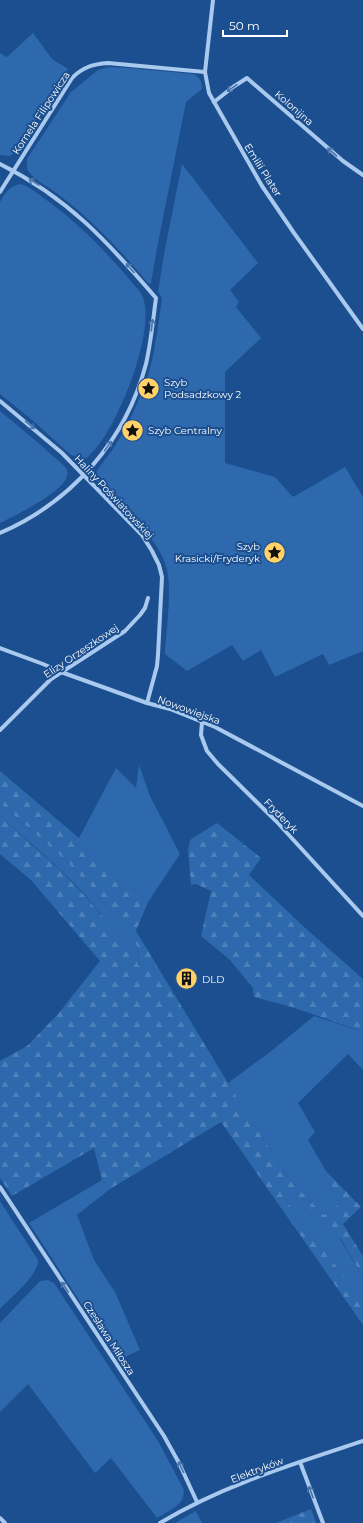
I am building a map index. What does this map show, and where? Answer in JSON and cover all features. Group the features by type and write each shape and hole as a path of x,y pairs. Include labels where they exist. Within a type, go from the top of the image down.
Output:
{"street":[{"name":"Emilii Plater","path":"213,0 205,72 209,93 262,186 302,245 363,329"},
{"name":"Kornela Filipowicza","path":"0,192 72,78 86,66 96,63 108,63 205,72"},
{"name":"Kolonijna","path":"214,102 247,78 343,161 363,176"},
{"path":"0,164 13,170 51,194 88,223 109,244 156,298 148,351 136,394 114,438 84,476 66,493 49,506 18,525 0,533"},
{"name":"Haliny Poświatowskiej","path":"0,401 44,437 142,535 159,565 163,591 159,645 157,666 147,703"},
{"name":"Elizy Orzeszkowej","path":"0,730 52,679 125,631 140,616 145,608 148,598"},
{"name":"Nowowiejska","path":"0,648 61,672 147,703 170,709 202,722 247,744 363,806"},
{"name":"Fryderyk","path":"202,722 201,735 207,751 218,764 277,822 363,916"},
{"name":"Czesława Miłosza","path":"0,1187 167,1442 179,1463 197,1502"},
{"name":"Elektryków","path":"160,1523 197,1502 260,1476 363,1442"},
{"path":"300,1462 323,1523"},
{"path":"0,1518 4,1523"}],"green space":[{"path":"33,33 52,59 68,69 14,153 9,156 0,155 0,53 7,57"},
{"path":"110,67 193,74 199,78 202,84 202,89 186,102 151,283 149,284 93,224 68,202 36,179 27,169 27,159 71,92 98,70"},
{"path":"182,164 258,263 230,290 239,302 236,307 261,338 225,372 225,463 275,477 293,497 345,467 363,497 363,651 329,665 323,654 275,677 261,650 243,661 232,645 187,671 165,654 169,589 167,570 163,558 148,535 97,482 95,476 98,469 113,449 127,426 146,383 158,327 162,298 158,292 165,249"},
{"path":"21,184 33,190 59,209 96,242 140,292 145,306 145,327 140,352 132,379 121,406 109,429 97,448 85,459 71,455 31,419 0,394 0,202 11,188"},
{"path":"0,411 63,465 67,470 67,475 64,482 48,496 0,523"},
{"path":"139,765 150,796 180,854 148,902 79,838 116,768 136,788"},
{"path":"0,771 79,838 148,902 136,931 228,1083 288,1178 324,1215 340,1203 328,1182 326,1171 361,1207 343,1224 363,1256 363,1277 341,1239 331,1237 323,1224 304,1208 281,1179 276,1185 302,1224 335,1264 356,1293 363,1305 363,1325 221,1122 110,1189 102,1180 94,1148 12,1196 0,1178 0,1061 27,1046 58,1014 100,961 31,880 0,854 0,816 59,869 85,896 111,926 140,967 137,946 92,888 65,860 0,803"},
{"path":"0,803 65,860 92,888 137,946 140,968 114,931 85,895 54,864 0,816"},
{"path":"217,823 261,858 249,875 303,926 363,979 363,1032 295,1008 254,997 253,988 230,960 201,936 211,891 196,884 191,885 188,851 190,840"},
{"path":"314,1016 363,1032 363,1070 348,1054 298,1103 315,1132 308,1140 326,1171 328,1182 340,1203 324,1215 288,1178 228,1083 270,1052"},
{"path":"281,1178 304,1208 323,1224 331,1237 340,1239 363,1277 363,1305 335,1264 302,1224 276,1185"},
{"path":"102,1180 110,1189 77,1215 94,1260 115,1292 140,1350 118,1360 29,1223"},
{"path":"0,1201 38,1260 37,1266 29,1279 0,1309"},
{"path":"48,1280 54,1283 158,1441 183,1488 184,1494 180,1503 157,1518 111,1458 95,1473 28,1384 0,1412 0,1323 40,1281"},
{"path":"311,1509 316,1523 276,1523"},
{"path":"196,1511 202,1523 175,1523"}],"place":[{"name":"Szyb Podsadzkowy 2","path":"149,388"},
{"name":"Szyb Centralny","path":"132,430"},
{"name":"Szyb Krasicki/Fryderyk","path":"275,552"},
{"name":"DLD","path":"187,979"}]}
